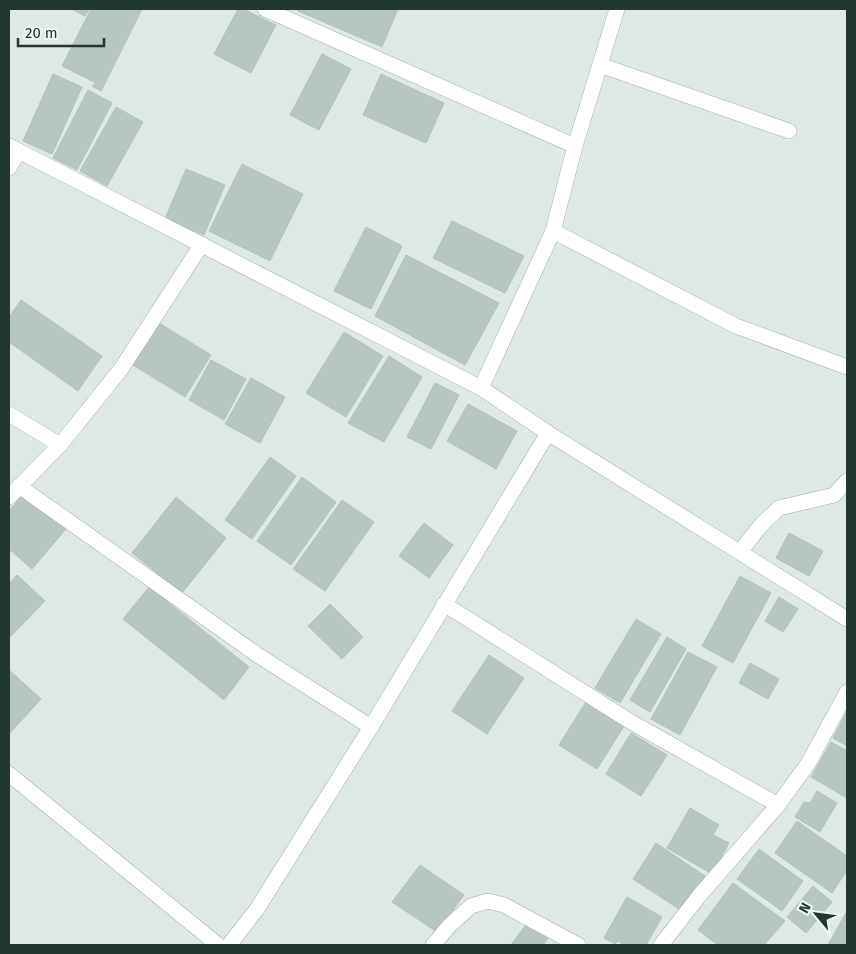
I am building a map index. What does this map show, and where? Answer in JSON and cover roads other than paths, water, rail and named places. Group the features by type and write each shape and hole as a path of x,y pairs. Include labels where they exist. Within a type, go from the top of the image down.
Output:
{"street":[{"path":"265,9 575,146"},
{"path":"481,388 553,232 575,146 617,9"},
{"path":"600,65 788,131"},
{"path":"9,168 14,148 481,388 548,433 847,619"},
{"path":"553,232 736,326 847,367"},
{"path":"202,244 121,369 60,445 14,492 260,656 371,727"},
{"path":"9,414 60,445"},
{"path":"229,945 257,909 371,727 548,433"},
{"path":"740,552 762,524 779,508 834,495 847,481"},
{"path":"444,604 631,722 778,805"},
{"path":"661,945 778,805 809,762 847,692"},
{"path":"9,774 218,945"},
{"path":"433,945 449,926 471,906 488,901 504,905 578,945"}]}
